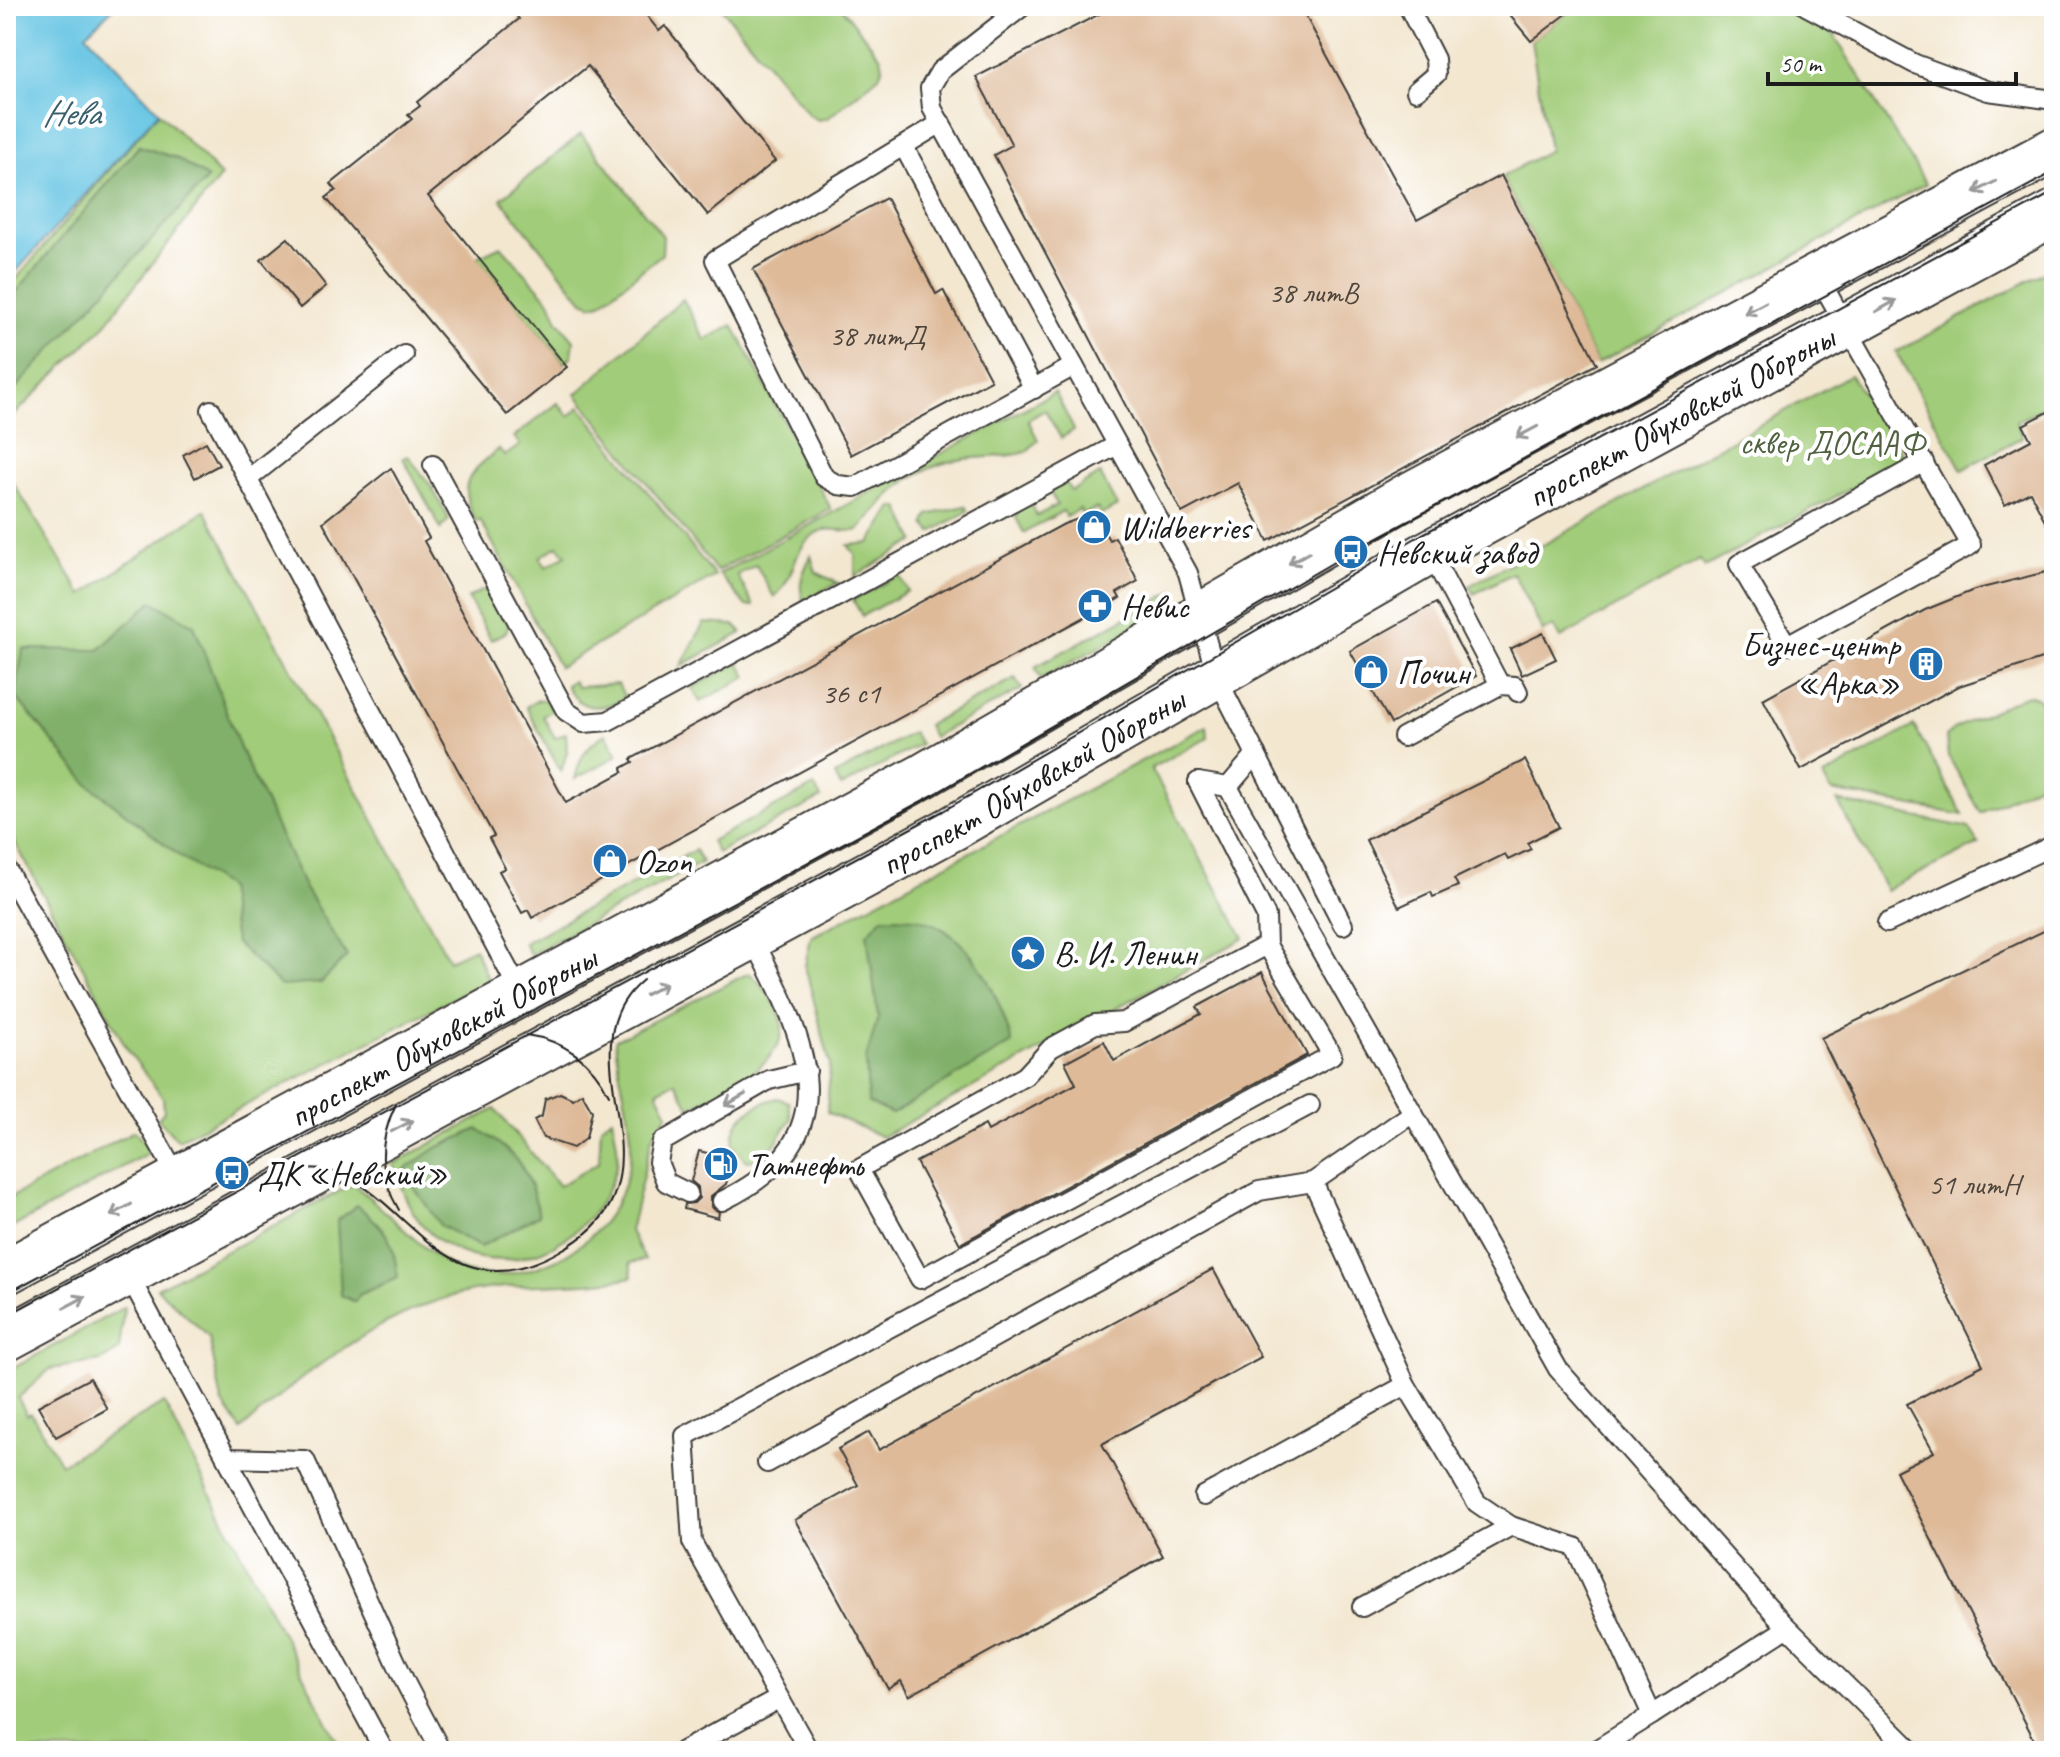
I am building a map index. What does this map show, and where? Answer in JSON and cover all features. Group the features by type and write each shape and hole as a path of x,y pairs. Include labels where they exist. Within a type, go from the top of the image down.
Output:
{"main road":[{"name":"проспект Обуховской Обороны","path":"6,1272 910,784 1402,499 2054,150"},
{"name":"проспект Обуховской Обороны","path":"6,1339 752,937 1217,678 1430,552 2054,213"}],"lane":[{"path":"1023,6 940,71 930,88 932,108 1188,573 1217,678 1343,925"},
{"path":"1408,6 1435,59 1436,74 1416,91"},
{"path":"1806,6 1915,64 1988,91 2054,100"},
{"path":"941,123 715,260 824,477 838,485 855,487 1074,366"},
{"path":"904,147 1034,389"},
{"path":"1817,275 1846,328 1924,462 1971,545 1787,645 1739,564 1924,462"},
{"path":"248,479 404,355"},
{"path":"211,410 521,994"},
{"path":"433,465 566,711 584,723 608,721 1117,445"},
{"path":"1430,552 1500,685"},
{"path":"1403,737 1500,685 1515,686 1518,692"},
{"path":"1228,787 1256,754"},
{"path":"1228,787 1198,782 1266,916 1267,945 1332,1055 920,1279 859,1169 1025,1076 1051,1048 1074,1035 1095,1024 1124,1022 1267,945"},
{"path":"1228,787 1558,1369 1787,1628 1912,1751"},
{"path":"1887,923 2054,845"},
{"path":"6,868 178,1178"},
{"path":"722,1201 755,1185 781,1163 805,1120 807,1071 794,1021 752,937"},
{"path":"688,1193 666,1182 658,1162 662,1142 769,1080 807,1071"},
{"path":"809,1751 692,1542 685,1436 1310,1105"},
{"path":"767,1463 1259,1191 1313,1182 1413,1113"},
{"path":"1313,1182 1406,1385 1477,1503 1511,1526 1575,1547 1652,1715"},
{"path":"127,1274 384,1751"},
{"path":"1204,1496 1406,1385"},
{"path":"226,1458 305,1460 406,1684 441,1751"},
{"path":"1362,1607 1511,1526"},
{"path":"1594,1751 1787,1628"},
{"path":"683,1751 778,1699"}],"green space":[{"path":"720,6 840,6 881,57 883,67 879,76 828,118 818,120 809,115"},
{"path":"1577,6 1816,6 1926,184 1597,364 1502,177 1549,150 1531,41"},
{"path":"159,112 221,176 102,328 6,423 6,291"},
{"path":"581,134 663,236 662,254 601,303 592,305 583,301 501,199"},
{"path":"139,146 176,158 208,178 6,399 6,304"},
{"path":"501,246 550,301 558,321 574,340 572,356 564,363 477,257"},
{"name":"сквер ДОСААФ","path":"2054,267 2054,402 2016,422 2022,437 1962,470 1896,352"},
{"path":"683,299 705,340 733,325 831,509 717,571 576,394"},
{"name":"сквер ДОСААФ","path":"1850,375 1901,449 1902,459 1898,463 1705,567 1700,560 1561,638 1554,626 1543,632 1513,573 1474,594 1469,586"},
{"path":"1055,392 1074,430 1061,438 1045,410 1028,420 1038,440 1026,452 946,463 916,475 892,493 859,530 826,530 807,540 786,582 774,597 756,565 737,575 754,606 746,606 719,574"},
{"path":"558,403 569,416 580,407 715,576 559,667 483,525 480,520 476,522 467,498 466,488 473,473 499,449 505,456 520,445 514,437","holes":["558,546 566,555 546,567 540,557"]},
{"path":"408,456 431,486 449,519 441,529 403,458"},
{"path":"6,471 82,595 205,510 449,960 474,948 489,980 178,1140 158,1119 164,1111 163,1098 127,1049 6,826"},
{"path":"1100,474 1117,506 1101,515 1097,508 1083,515 1080,509 1066,517 1063,511 1024,533 1016,518 1019,507 1029,502 1037,516 1057,505 1050,492 1066,483 1071,491"},
{"path":"965,506 968,511 932,532 925,524 928,515"},
{"path":"893,507 899,507 915,541 855,576 855,554 848,545 870,543"},
{"path":"811,556 816,572 838,583 804,601 801,583"},
{"path":"899,575 908,591 862,616 853,600"},
{"path":"483,590 492,592 509,623 506,632 491,640 468,598"},
{"path":"1176,590 1175,606 1041,679 1035,667"},
{"path":"152,601 194,625 240,748 304,887 347,956 321,983 281,986 235,942 227,887 182,858 87,783 15,696 23,649 99,650"},
{"path":"704,623 734,625 742,633 681,666"},
{"path":"739,662 747,677 700,702 692,688"},
{"path":"1015,678 1022,689 933,737 927,725"},
{"path":"573,681 577,687 618,684 625,698 599,707 584,704 566,685"},
{"path":"2027,695 2038,699 2050,716 2054,776 1981,813 1948,756 1946,737 1953,729"},
{"path":"538,700 545,700 553,710 543,716 555,738 566,733 567,752 561,772 526,707"},
{"path":"1207,726 1208,738 1151,768 1244,938 882,1137 827,1112 830,1064 805,966 811,937"},
{"path":"1914,726 1963,815 1831,791 1823,777"},
{"path":"913,732 920,744 841,787 835,775"},
{"path":"606,734 618,755 575,779 585,752"},
{"path":"814,786 821,798 717,853 711,841"},
{"path":"1837,801 1969,828 1979,844 1886,890"},
{"path":"695,850 702,862 530,955 524,943"},
{"path":"883,917 920,919 938,926 969,952 991,987 1012,1043 892,1114 868,1103 866,1059 878,1017 867,934"},
{"path":"749,973 773,1001 781,1020 781,1038 772,1054 758,1068 690,1108 675,1082 657,1091 668,1114 652,1137 630,1231 645,1260 630,1263 632,1277 486,1289 452,1296 418,1308 386,1323 323,1362 241,1430 222,1402 209,1337 157,1288 353,1184 422,1245 456,1268 478,1274 501,1275 556,1260 591,1236 615,1204 624,1185 631,1142 615,1040"},
{"path":"777,1098 789,1102 791,1119 765,1159 746,1161 733,1143 736,1126 760,1104"},
{"path":"495,1109 559,1186 599,1162 601,1126 612,1118 617,1142 616,1167 605,1195 588,1219 566,1238 541,1252 513,1259 485,1259 457,1251 431,1234 412,1210 393,1164"},
{"path":"478,1129 520,1164 531,1186 539,1215 480,1247 440,1225 403,1171 436,1148"},
{"path":"134,1131 152,1151 6,1231 6,1200"},
{"path":"357,1205 387,1236 394,1253 398,1278 360,1294 355,1302 341,1295 337,1220"},
{"path":"124,1307 119,1350 101,1361 50,1369 18,1398 27,1415 31,1413 61,1464 164,1403 342,1751 6,1751 6,1372"}],"water":[{"name":"Нева","path":"6,6 115,6 86,34 159,112 6,283"}],"building":[{"path":"509,6 639,6 659,31 665,26 775,161 708,215 588,66 428,196 567,367 507,415 326,198 336,190 331,184 412,119 408,115 420,106 417,102 519,19"},
{"path":"1115,6 1300,6 1417,220 1501,175 1597,364 1268,541 1238,483 1182,513 994,155 1012,145 976,77"},
{"path":"1502,6 1577,6 1531,41"},
{"path":"886,198 936,294 943,290 991,380 851,455 753,269"},
{"path":"288,238 326,286 300,308 261,260"},
{"path":"2054,409 2054,538 2030,492 2005,505 1984,465 2031,440 2023,425"},
{"path":"206,442 219,465 195,478 183,455"},
{"path":"391,468 429,538 424,541 566,803 623,772 622,768 633,762 631,759 1064,524 1078,519 1080,523 1095,515 1109,540 1115,537 1138,581 1117,593 1120,598 532,918 528,910 522,913 499,871 505,868 489,838 494,836 323,522"},
{"name":"Бизнес-центр «Арка»","path":"2054,570 2054,655 1959,686 1801,770 1763,699 1925,610 1974,590"},
{"path":"1436,603 1476,676 1391,724 1350,651"},
{"path":"1543,633 1556,659 1522,675 1510,649"},
{"path":"1525,760 1559,827 1527,843 1531,849 1508,860 1505,854 1454,879 1458,886 1433,897 1431,892 1399,907 1366,840"},
{"path":"2054,926 2054,1751 2040,1751 1896,1471 1934,1452 1907,1404 1983,1365 1821,1038"},
{"path":"1262,972 1307,1055 960,1244 916,1162 985,1125 988,1131 1076,1084 1065,1062 1104,1041 1114,1061 1201,1014 1197,1007"},
{"path":"560,1093 573,1099 582,1093 592,1111 586,1138 573,1148 543,1138 534,1120 542,1116 545,1099"},
{"path":"699,1151 732,1159 726,1184 711,1196 711,1207 719,1212 718,1218 684,1209 685,1204 694,1203 699,1198 698,1187 691,1181"},
{"path":"1213,1269 1261,1357 1102,1444 1163,1556 909,1696 901,1681 888,1689 795,1520 858,1485 838,1449 869,1432 879,1450"},
{"path":"90,1378 107,1409 56,1437 38,1406"}],"tram line":[{"path":"6,1294 933,795 1351,552 2054,172"},
{"path":"6,1316 943,811 1421,535 2054,192"},
{"path":"284,1172 322,1169 355,1181 441,1251 474,1267 512,1269 558,1252 590,1230 613,1198 620,1171 611,1056 613,1029 623,1003 643,980"},
{"path":"526,1035 552,1042 575,1054 594,1072 609,1095"},
{"path":"396,1104 386,1131 383,1158 387,1184 399,1210"}],"place":[{"name":"Wildberries","path":"1094,527"},
{"name":"Невский завод","path":"1351,552"},
{"name":"Невис","path":"1095,606"},
{"name":"Бизнес-центр «Арка»","path":"1926,664"},
{"name":"Почин","path":"1371,672"},
{"name":"Ozon","path":"610,861"},
{"name":"В. И. Ленин","path":"1028,953"},
{"name":"Татнефть","path":"721,1164"},
{"name":"ДК «Невский»","path":"232,1173"}]}
